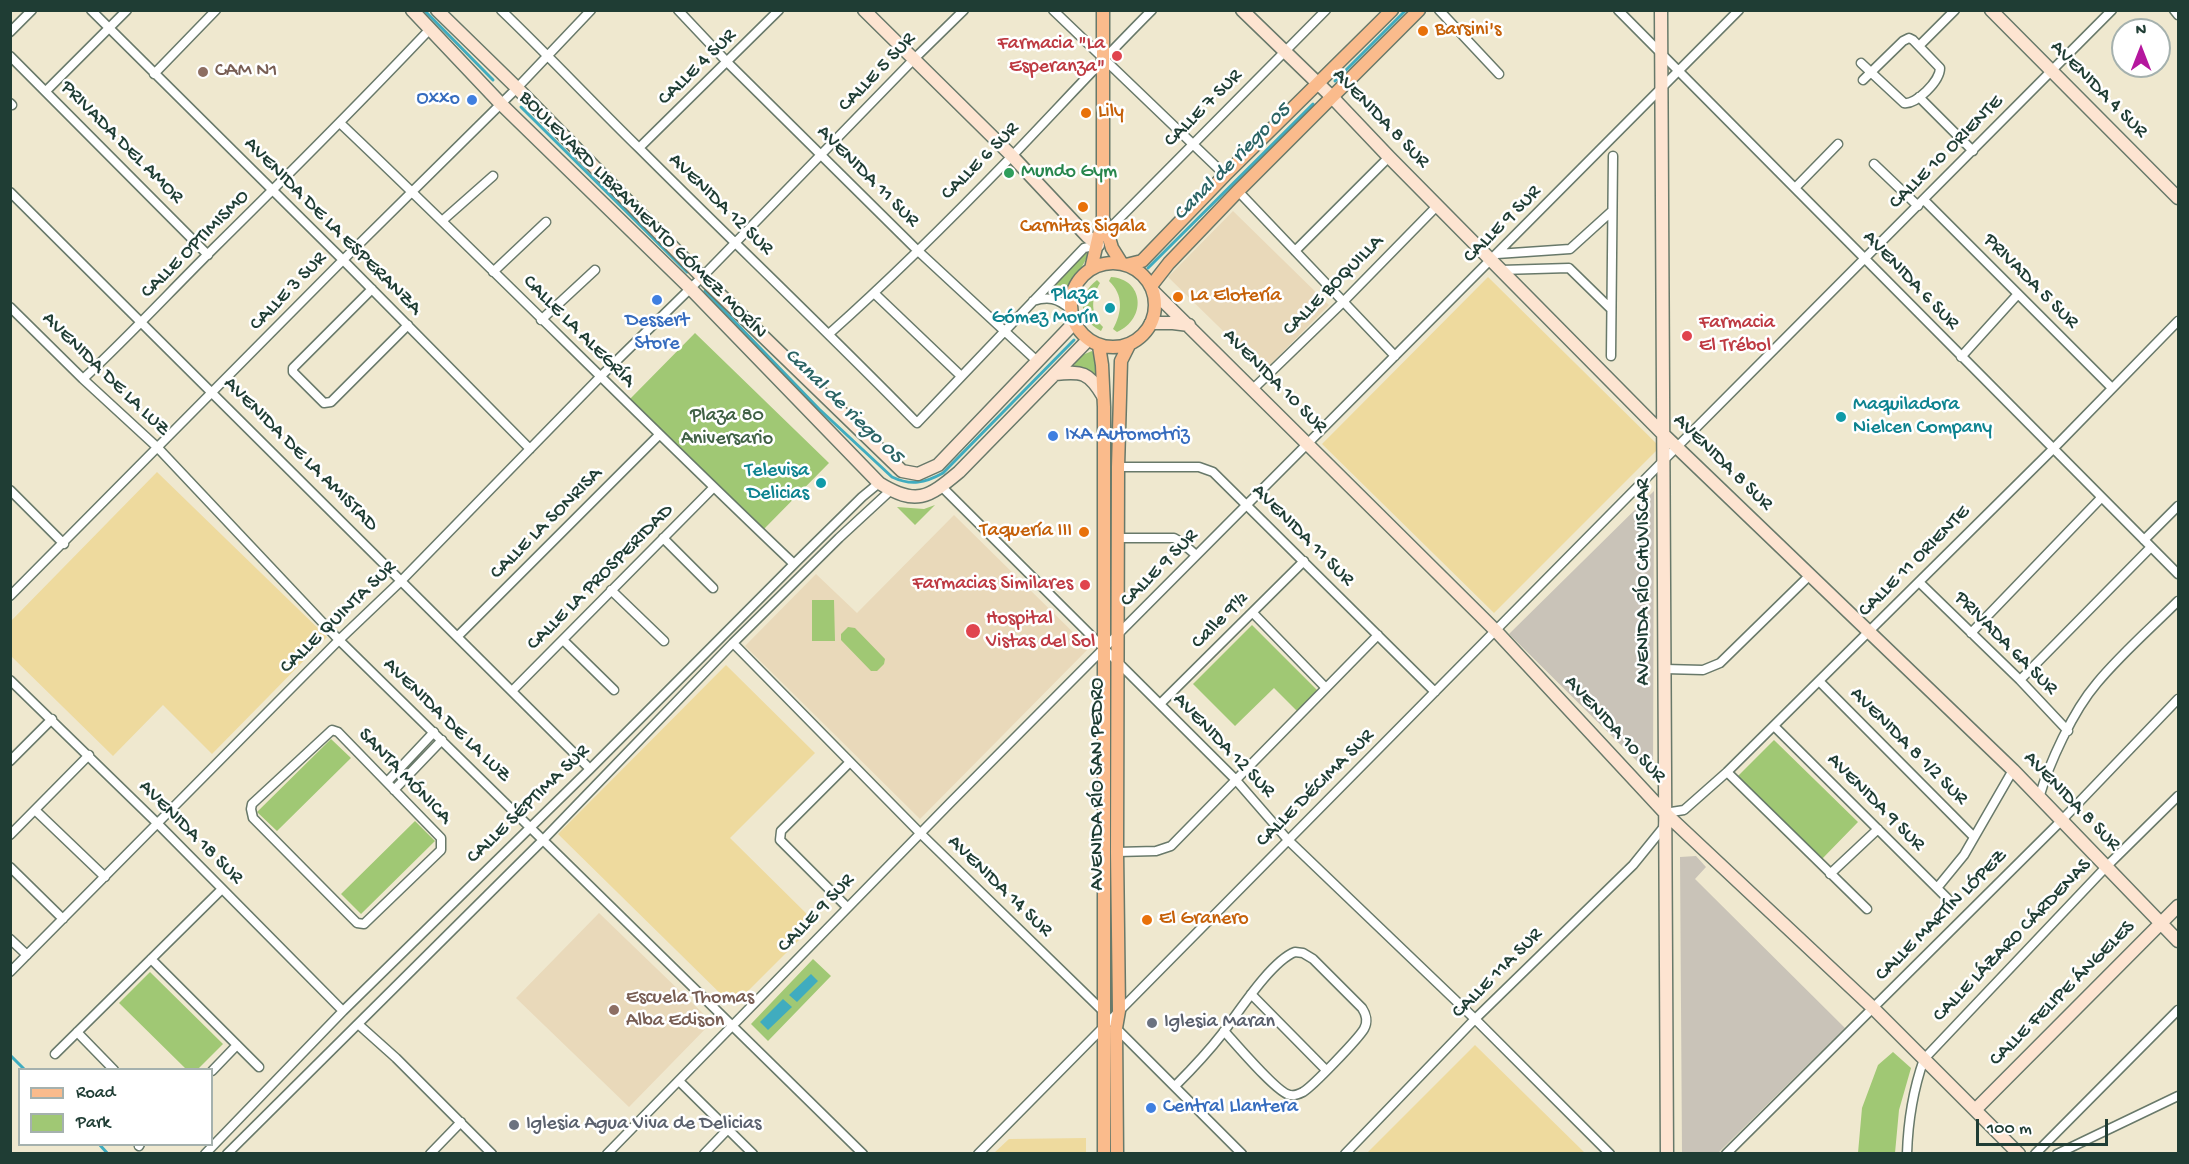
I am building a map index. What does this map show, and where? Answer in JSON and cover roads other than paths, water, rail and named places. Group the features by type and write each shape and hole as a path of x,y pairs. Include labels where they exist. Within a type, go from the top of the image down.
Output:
{"main road":[{"name":"BOULEVARD LIBRAMIENTO GÓMEZ MORÍN","path":"412,10 501,104 690,288 879,483 891,490 922,496 932,494 942,487 1054,374 1093,343"},
{"name":"BOULEVARD LIBRAMIENTO GÓMEZ MORÍN","path":"437,10 517,88 702,277 902,471 909,473 927,471 938,465 1074,323"},
{"path":"864,10 1012,156 1087,236 1098,244"},
{"path":"1091,269 1103,217 1103,10"},
{"name":"AVENIDA 8 SUR","path":"1242,10 1332,97 1437,206 1494,257 1501,270 1664,434 2013,770 2178,941"},
{"path":"1103,217 1115,254 1124,265 1136,270 1152,289 1155,302 1151,323 1138,340 1128,345 1109,348 1093,343 1080,333 1074,323 1070,309 1071,297 1082,276 1101,264 1124,265 1142,261 1225,175 1392,10"},
{"path":"1152,289 1169,263 1419,10"},
{"name":"AVENIDA RÍO CHUVISCAR","path":"1661,10 1667,1154"},
{"name":"AVENIDA 4 SUR","path":"1991,10 2178,198"},
{"name":"AVENIDA 10 SUR","path":"1152,289 1496,631 1665,813 1872,1007 2019,1154"},
{"path":"1151,323 1189,325"},
{"name":"AVENIDA RÍO SAN PEDRO","path":"1093,343 1102,365 1103,396 1103,649 1111,1019 1117,1154"},
{"name":"AVENIDA RÍO SAN PEDRO","path":"1104,1154 1117,852 1118,467 1121,361 1128,345"},
{"path":"1054,374 1071,372 1088,375 1103,396"},
{"name":"CALLE FELIPE ÁNGELES","path":"1975,1110 2178,906"}],"street":[{"path":"10,32 32,10"},
{"name":"AVENIDA DE LA ESPERANZA","path":"90,10 530,449"},
{"path":"46,91 127,10"},
{"path":"154,74 216,10"},
{"name":"AVENIDA 12 SUR","path":"501,10 830,333 917,423 961,376"},
{"name":"CALLE 3 SUR","path":"10,597 343,260 517,88 591,10"},
{"name":"AVENIDA 11 SUR","path":"678,10 728,63 917,250 1038,362"},
{"name":"CALLE 4 SUR","path":"639,148 728,63 779,10"},
{"name":"CALLE 5 SUR","path":"690,288 964,10"},
{"path":"1053,10 1225,175"},
{"name":"CALLE 6 SUR","path":"830,333 874,293 1012,156 1152,10"},
{"name":"CALLE 7 SUR","path":"1107,231 1326,10"},
{"path":"1439,10 1499,74"},
{"name":"AVENIDA 6 SUR","path":"1618,10 2178,574"},
{"name":"CALLE 9 SUR","path":"607,1154 920,833 1739,10"},
{"path":"1919,46 1955,10"},
{"name":"CALLE 10 ORIENTE","path":"1678,447 2112,10"},
{"path":"2174,10 2178,15"},
{"name":"CALLE OPTIMISMO","path":"83,379 273,191 430,29"},
{"path":"1861,63 1871,73 1906,104 1919,98 1938,78 1940,72 1939,65 1908,38 1871,73 1863,80"},
{"name":"PRIVADA DEL AMOR","path":"10,56 208,255"},
{"path":"1919,98 1973,151"},
{"name":"CALLE LA ALEGRÍA","path":"340,123 413,191 600,378 794,564"},
{"path":"1796,187 1838,144"},
{"path":"1611,356 1613,156"},
{"path":"1295,251 1389,157"},
{"name":"PRIVADA 5 SUR","path":"1874,164 1921,203 2018,294 2112,388"},
{"path":"442,221 493,176"},
{"path":"1238,191 1395,356"},
{"name":"AVENIDA DE LA AMISTAD","path":"10,192 590,769"},
{"name":"CALLE BOQUILLA","path":"1253,389 1437,206"},
{"path":"1494,257 1570,249 1612,211"},
{"path":"493,272 546,222"},
{"path":"874,293 961,376 1084,248 1098,244"},
{"path":"1501,270 1569,268 1611,309"},
{"path":"542,320 595,270"},
{"name":"CALLE QUINTA SUR","path":"10,972 690,288"},
{"path":"372,289 294,367 293,372 324,403 331,402 408,325"},
{"path":"1961,357 2018,294"},
{"path":"1033,301 1050,298 1061,301 1070,309"},
{"name":"AVENIDA DE LA LUZ","path":"10,307 158,448 339,640 863,1154"},
{"name":"CALLE 11 ORIENTE","path":"1665,813 1684,810 1727,772 2053,449 2178,321"},
{"name":"CALLE LA SONRISA","path":"458,636 659,435"},
{"name":"CALLE DÉCIMA SUR","path":"978,1154 1678,447"},
{"name":"AVENIDA 11 SUR","path":"1118,467 1204,468 1213,472 1248,504 1435,692"},
{"name":"CALLE SÉPTIMA SUR","path":"206,1154 343,1011 590,769 862,497 879,483"},
{"name":"AVENIDA 12 SUR","path":"942,487 1235,779 1288,840 1475,1018 1610,1154"},
{"name":"CALLE LA PROSPERIDAD","path":"513,691 713,488"},
{"path":"10,490 64,544"},
{"name":"CALLE SÉPTIMA SUR","path":"227,1154 544,839 733,643 846,531 891,490"},
{"path":"1971,633 2101,498"},
{"path":"2144,540 2178,506"},
{"path":"663,538 713,588"},
{"path":"1118,538 1174,538 1196,555"},
{"path":"2020,680 2151,547"},
{"name":"Calle 9½","path":"1160,704 1304,561"},
{"path":"1665,669 1703,670 1720,663 1810,575"},
{"name":"PRIVADA 6A SUR","path":"1919,582 2020,680 2068,731"},
{"path":"612,590 664,641"},
{"path":"2040,798 2046,774 2068,731 2097,683 2178,601"},
{"path":"1253,613 1326,688"},
{"path":"1117,852 1167,849 1378,636"},
{"path":"562,640 614,690"},
{"name":"AVENIDA 14 SUR","path":"733,643 920,833 1111,1019 1242,1154"},
{"name":"AVENIDA 18 SUR","path":"11,681 158,824 343,1011"},
{"name":"AVENIDA 8 1/2 SUR","path":"1819,681 1974,837"},
{"name":"CALLE MARTÍN LÓPEZ","path":"1726,1154 2061,821 2178,699"},
{"path":"10,761 52,719"},
{"name":"AVENIDA 9 SUR","path":"1774,726 1952,903"},
{"name":"SANTA MÓNICA","path":"332,730 338,732 394,790 441,838 443,846 364,924 357,923 253,818 251,813 252,804 332,730"},
{"path":"387,782 434,732"},
{"path":"394,790 442,740"},
{"path":"10,835 88,755"},
{"path":"847,907 779,837 781,831 850,762"},
{"path":"1937,888 1959,863 2013,770"},
{"path":"1727,772 1867,909"},
{"name":"CALLE LÁZARO CÁRDENAS","path":"1924,1059 2106,867 2178,796"},
{"path":"35,810 105,877"},
{"name":"CALLE 11A SUR","path":"1345,1154 1475,1018 1633,865 1663,828 1665,813"},
{"path":"1830,874 1878,829"},
{"path":"10,867 63,919"},
{"path":"55,1054 222,889"},
{"path":"10,939 27,955"},
{"path":"1176,1085 1224,1031 1251,994 1291,954 1299,952 1313,959 1362,1008 1366,1017 1365,1029 1303,1092 1292,1096 1276,1087 1224,1031"},
{"path":"151,959 259,1067"},
{"path":"1251,994 1326,1070"},
{"path":"2035,1154 2178,1010"},
{"path":"358,1024 396,1058 492,1154"},
{"path":"77,1032 112,1068"},
{"path":"213,1070 237,1045"},
{"path":"1907,1154 1907,1128 1916,1081 1924,1059"},
{"path":"679,1081 753,1154"},
{"path":"2057,1154 2178,1096"},
{"path":"429,1154 461,1122"},
{"path":"704,1154 728,1129"}],"water":[{"path":"811,974 818,981 797,1002 789,995"},
{"path":"783,999 792,1007 768,1030 760,1022"}],"waterway":[{"path":"424,10 493,80"},
{"path":"1335,81 1406,10"},
{"name":"Canal de riego 05","path":"1148,268 1313,104"},
{"path":"521,107 687,272"},
{"name":"Canal de riego 05","path":"705,291 819,409 892,477 905,482 924,481 943,473 1074,340"},
{"path":"10,1055 23,1068"},
{"path":"101,1146 108,1154"}],"place":[{"name":"Barsini's","path":"1423,31"},
{"name":"Farmacia \"La Esperanza\"","path":"1117,56"},
{"name":"CAM N1","path":"203,72"},
{"name":"Oxxo","path":"472,100"},
{"name":"Lily","path":"1086,113"},
{"name":"Mundo Gym","path":"1009,173"},
{"name":"Carnitas Sigala","path":"1083,207"},
{"name":"La Elotería","path":"1178,297"},
{"name":"Dessert Store","path":"657,300"},
{"name":"Plaza Gómez Morín","path":"1110,308"},
{"name":"Farmacia El Trébol","path":"1687,336"},
{"name":"Maquiladora Nielcen Company","path":"1841,417"},
{"name":"IXA Automotriz","path":"1053,436"},
{"name":"Televisa Delicias","path":"821,483"},
{"name":"Taquería III","path":"1084,532"},
{"name":"Farmacias Similares","path":"1085,585"},
{"name":"Hospital Vistas del Sol","path":"973,631"},
{"name":"El Granero","path":"1147,920"},
{"name":"Escuela Thomas Alba Edison","path":"614,1010"},
{"name":"Iglesia Maran","path":"1152,1023"},
{"name":"Central Llantera","path":"1151,1108"},
{"name":"Iglesia Agua Viva de Delicias","path":"514,1125"}],"park label":[{"name":"Plaza 80 Aniversario","path":"727,428"}]}
